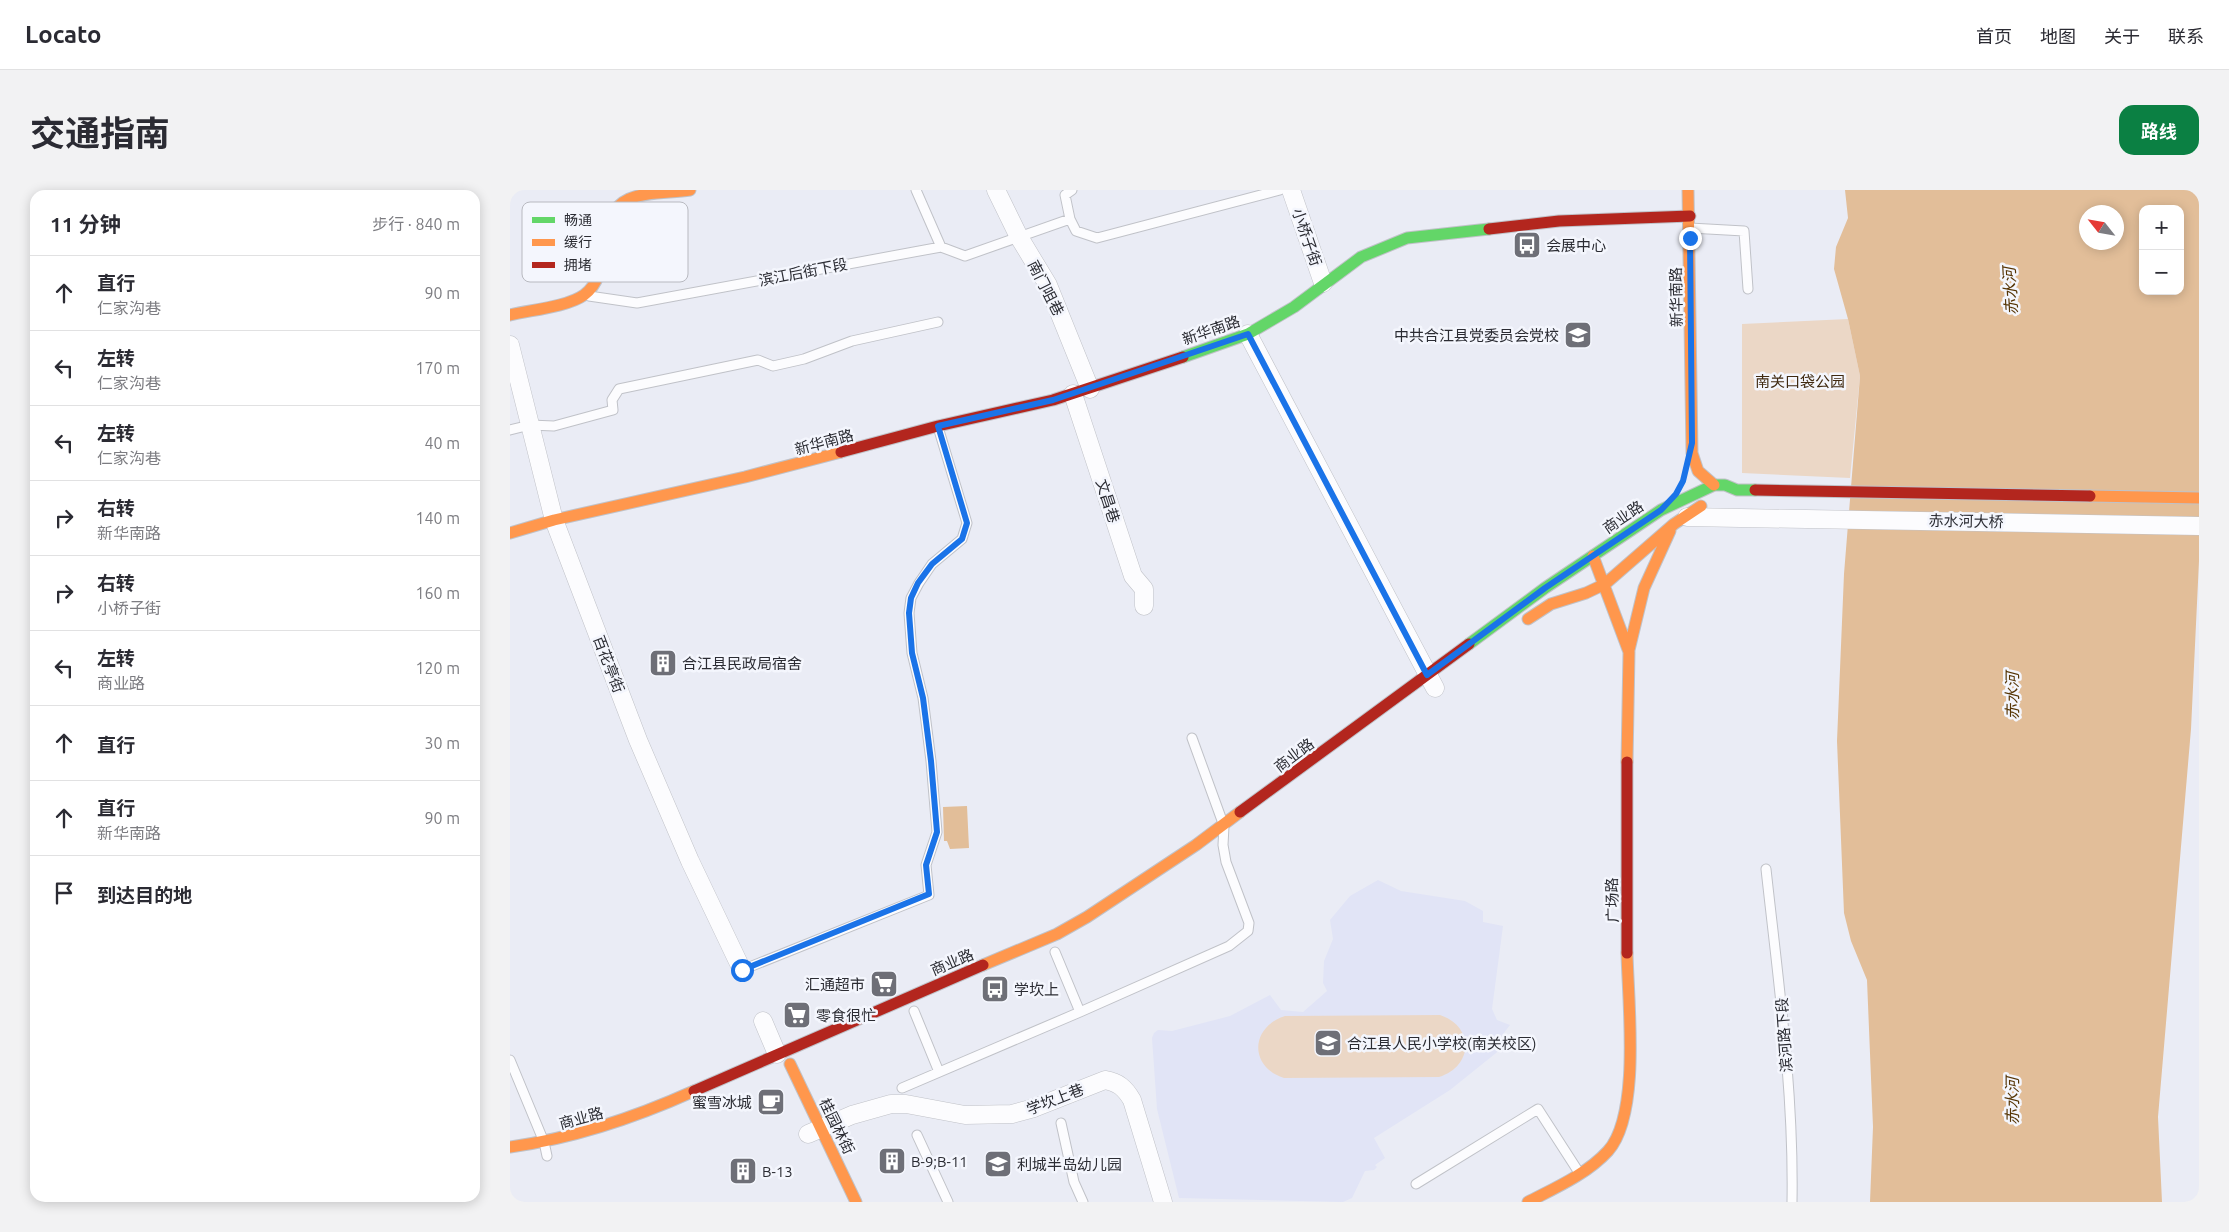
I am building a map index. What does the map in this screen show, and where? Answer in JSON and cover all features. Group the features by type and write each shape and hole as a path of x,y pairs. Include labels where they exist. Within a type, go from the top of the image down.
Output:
{"main road":[{"path":"625,202 628,199 690,190"},
{"path":"1688,190 1690,216"},
{"name":"新华南路","path":"510,533 554,520 745,477 938,426 1090,389 1248,334 1294,306 1353,262 1376,250 1407,238 1559,221 1690,216 1692,443"},
{"path":"510,315 584,295 595,282"},
{"path":"1687,471 1692,443"},
{"path":"1692,443 1695,466 1714,485 1724,485 1737,490"},
{"name":"商业路","path":"510,1147 582,1137 786,1062 1057,934 1087,917 1433,685 1545,588 1661,510 1714,485"},
{"path":"1661,510 1680,488"},
{"path":"1721,496 1737,490"},
{"name":"赤水河大桥","path":"1737,490 2199,498"},
{"path":"1520,625 1551,604 1586,593 1605,584 1679,521 1709,502"},
{"path":"1629,652 1636,610 1646,578 1679,521"},
{"name":"广场路","path":"1528,1202 1580,1173 1609,1150 1619,1133 1627,1108 1629,1062 1626,868 1629,652 1593,556"},
{"path":"1210,854 1238,834"},
{"name":"桂园林街","path":"786,1062 811,1133 856,1202"},
{"name":"商业路","path":"542,1157 560,1154"}],"street":[{"name":"南门咀巷","path":"996,190 1018,237 1048,285 1090,389"},
{"name":"小桥子街","path":"1291,190 1323,283"},
{"path":"1248,334 1433,685"},
{"name":"百花亭街","path":"510,345 554,520 638,740 690,861 742,970"},
{"name":"文昌巷","path":"1073,394 1133,576 1144,589 1144,606"},
{"name":"赤水河大桥","path":"1679,521 1734,517 2199,526"},
{"path":"763,1021 786,1062"},
{"name":"学坎上巷","path":"811,1133 852,1116 891,1104 906,1104 965,1115 1012,1114 1034,1108 1105,1080 1114,1082 1126,1090 1132,1100 1163,1202"}],"lane":[{"path":"916,190 941,247 965,256 1070,219"},
{"path":"1072,190 1064,195 1070,219 1076,231 1097,238 1245,194 1280,190"},
{"path":"1690,228 1744,232 1748,289"},
{"name":"滨江后街下段","path":"584,295 637,303 941,247"},
{"path":"510,430 530,425 554,426 613,410 612,400 619,389 758,360 773,366 804,359 852,341 938,322"},
{"path":"742,970 929,894 926,865 937,832 923,698 912,653 909,613 911,598 918,583 932,564 962,539 967,523 938,426"},
{"path":"902,1088 1229,946 1248,931 1249,923 1223,845 1224,826 1192,738"},
{"name":"滨河路下段","path":"1766,869 1782,998 1793,1172 1792,1202"},
{"path":"1055,952 1080,1012"},
{"path":"914,1011 939,1072"},
{"path":"510,1060 544,1142 542,1157"},
{"path":"1416,1184 1538,1109 1580,1173"},
{"path":"1061,1123 1074,1182 1083,1202"},
{"path":"917,1135 948,1202"}],"shaded area":[{"name":"合江县人民小学校(南关校区)","path":"1378,880 1401,891 1465,901 1483,911 1483,922 1503,926 1492,1009 1497,1020 1510,1025 1500,1038 1506,1045 1450,1090 1374,1138 1385,1158 1375,1165 1377,1167 1374,1170 1365,1171 1352,1198 1343,1202 1179,1198 1157,1109 1152,1038 1154,1033 1158,1030 1172,1031 1230,1016 1270,995 1281,1010 1303,1012 1327,991 1323,983 1324,961 1333,939 1330,920 1350,896"}],"green space":[{"name":"南关口袋公园","path":"1848,319 1860,376 1850,478 1742,473 1742,324"},
{"path":"1440,1015 1451,1020 1459,1028 1464,1037 1465,1046 1464,1055 1459,1064 1450,1072 1439,1077 1284,1078 1273,1073 1264,1065 1258,1047 1265,1029 1273,1021 1285,1016"}],"water":[{"name":"赤水河","path":"1845,190 2199,190 2199,561 2191,729 2158,1117 2162,1202 1870,1202 1873,1127 1867,980 1851,941 1844,913 1837,741 1844,574 1860,376 1848,319 1834,269 1836,247 1848,218"},
{"path":"967,806 969,848 950,849 947,841 944,841 943,807"}],"traffic: fast":[{"path":"1183,357 1248,334 1294,307 1361,257 1407,238 1489,229"},
{"path":"1469,644 1545,588 1661,510 1714,485 1725,485 1737,490 1755,490"}],"traffic: slow":[{"path":"624,202 636,196 652,193 690,190"},
{"path":"1688,190 1692,453 1698,471 1714,485"},
{"path":"510,315 577,299 584,295 595,282"},
{"path":"510,533 554,520 745,477 841,452"},
{"path":"2090,496 2199,498"},
{"path":"1528,619 1551,604 1586,593 1605,584 1674,524 1701,506"},
{"path":"1629,650 1644,588 1670,531"},
{"path":"1593,556 1629,652 1627,762"},
{"path":"983,965 1057,934 1087,917 1196,845 1240,812"},
{"path":"1528,1202 1590,1167 1608,1151 1618,1134 1625,1111 1629,1085 1630,1027 1627,953"},
{"path":"790,1064 856,1202"},
{"path":"510,1147 558,1138 604,1126 694,1091"}],"traffic: jam":[{"path":"1489,229 1559,221 1690,216"},
{"path":"841,452 938,426 1053,400 1183,357"},
{"path":"1755,490 2090,496"},
{"path":"1240,812 1469,644"},
{"path":"1627,762 1627,953"},
{"path":"694,1091 983,965"}],"place":[{"name":"会展中心","path":"1527,245"},
{"name":"中共合江县党委员会党校","path":"1578,335"},
{"name":"合江县民政局宿舍","path":"663,663"},
{"name":"汇通超市","path":"884,984"},
{"name":"学坎上","path":"995,989"},
{"name":"零食很忙","path":"797,1015"},
{"name":"合江县人民小学校(南关校区)","path":"1328,1043"},
{"name":"蜜雪冰城","path":"771,1102"},
{"name":"B-9;B-11","path":"892,1161"},
{"name":"利城半岛幼儿园","path":"998,1164"},
{"name":"B-13","path":"743,1171"}],"route":[{"path":"742,970 929,894 926,865 937,832 923,698 914,666 909,613 911,598 918,583 932,564 962,539 967,523 938,426 1053,400 1248,334 1427,675 1545,588 1661,510 1680,488 1690,460 1692,443 1690,238"}]}
